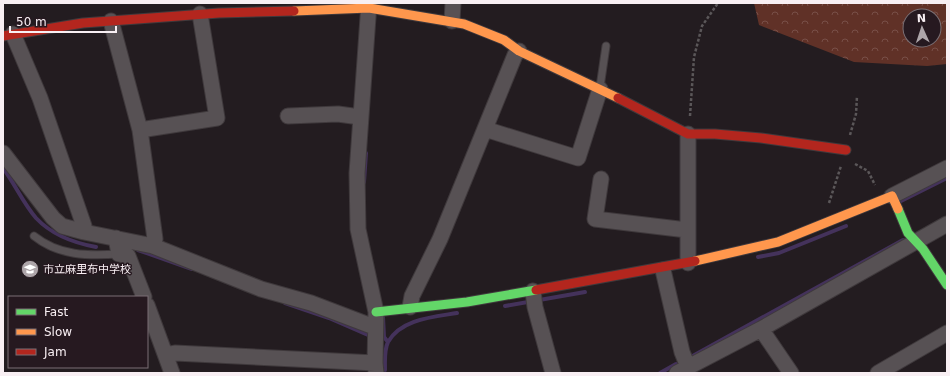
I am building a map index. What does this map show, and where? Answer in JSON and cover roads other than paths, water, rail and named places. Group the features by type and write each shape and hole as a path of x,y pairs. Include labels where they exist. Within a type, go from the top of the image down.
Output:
{"street":[{"path":"452,21 453,3"},
{"path":"166,355 175,353 376,368 374,327 380,311 358,229 357,173 369,6"},
{"path":"84,232 84,226 51,148 8,35 83,23 200,14 369,6 452,21 504,40 519,51 600,89 688,134 715,134 761,138 846,150"},
{"path":"140,130 216,118 200,14"},
{"path":"111,21 140,130 156,239 153,246"},
{"path":"410,307 412,296 440,239 515,55 519,51"},
{"path":"485,129 578,158 600,89"},
{"path":"288,116 338,114 360,117"},
{"path":"688,134 688,263"},
{"path":"3,153 53,218 62,226 153,246 260,289 311,303 374,327"},
{"path":"380,311 467,302 534,298 664,274 688,263 778,242 889,198 947,168"},
{"path":"601,179 595,219 687,230"},
{"path":"889,198 899,211 908,233 923,249 947,285"},
{"path":"664,274 682,352 682,370 761,328 947,224"},
{"path":"116,238 119,254 128,256 144,296"},
{"path":"534,298 553,373"},
{"path":"148,308 172,373"},
{"path":"761,328 791,373"},
{"path":"878,373 947,333"}],"lane":[{"path":"600,89 606,46"},
{"path":"34,236 46,246 90,256 119,254"}],"waterway":[{"path":"364,182 366,153"},
{"path":"3,168 27,206 42,224 56,234 96,247"},
{"path":"901,201 947,178"},
{"path":"758,257 779,253 846,226"},
{"path":"689,358 903,240"},
{"path":"138,250 192,269"},
{"path":"505,306 585,292"},
{"path":"285,303 329,318 368,335"},
{"path":"385,370 385,356 388,342 401,328 418,320 457,313"},
{"path":"383,317 384,337 388,342"},
{"path":"660,373 676,364"}],"place":[{"name":"市立麻里布中学校","path":"30,269"}]}
